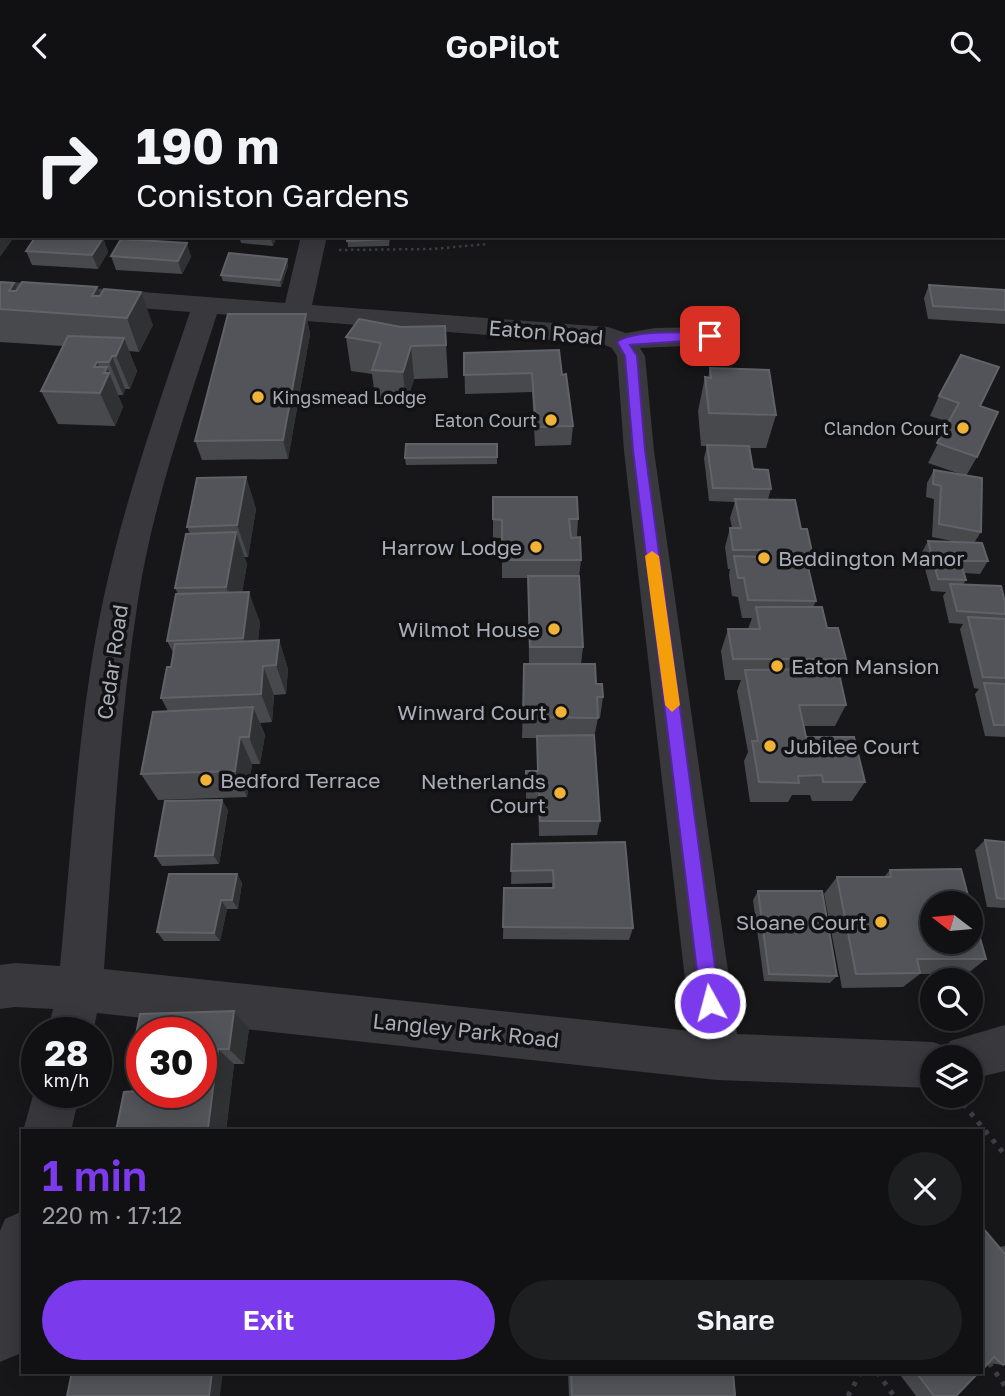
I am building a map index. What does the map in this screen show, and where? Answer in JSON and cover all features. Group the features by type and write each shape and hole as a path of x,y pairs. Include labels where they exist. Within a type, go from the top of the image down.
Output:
{"street":[{"path":"298,311 312,244"},
{"name":"Eaton Road","path":"0,289 608,336 623,342 631,356 639,450 717,1057"},
{"name":"Cedar Road","path":"74,1017 80,989 102,734 121,598 147,485 207,303"},
{"path":"623,342 655,337 710,336"},
{"name":"Langley Park Road","path":"0,987 15,985 80,989 717,1057 920,1065"},
{"path":"983,1053 1005,1048"},
{"path":"47,1129 52,1108"},
{"path":"0,1335 21,1246"}],"path":[{"path":"312,244 432,249 487,244"},
{"path":"967,1108 1005,1155"},
{"path":"989,1363 1005,1386"},
{"path":"848,1396 860,1374"},
{"path":"878,1374 894,1396"}],"building":[{"path":"35,238 103,238 92,255 26,251"},
{"path":"347,238 389,238 389,239 347,241"},
{"path":"121,239 187,243 178,261 111,256"},
{"path":"229,253 287,259 280,280 221,275"},
{"path":"0,282 14,283 9,291 16,291 22,282 97,287 92,296 100,296 104,289 141,292 127,318 0,309"},
{"path":"929,285 1005,290 1005,310 933,306"},
{"name":"Kingsmead Lodge","path":"228,314 306,314 283,440 195,441"},
{"path":"359,319 401,327 445,326 446,345 411,346 403,372 372,370 381,343 346,337"},
{"path":"68,336 124,338 116,356 112,356 109,362 97,362 94,367 107,367 104,373 109,373 100,393 41,391"},
{"path":"559,350 562,375 566,374 573,426 536,427 532,373 464,375 464,353"},
{"name":"Clandon Court","path":"961,355 999,367 980,406 998,412 977,457 937,443 959,403 939,396"},
{"path":"710,368 769,370 776,415 709,413 705,377 711,378"},
{"path":"406,444 497,444 497,457 405,458"},
{"path":"707,445 749,446 753,469 768,470 771,489 713,488"},
{"path":"934,470 982,478 981,532 939,524 941,486 933,484"},
{"path":"246,477 237,525 187,527 197,478"},
{"name":"Harrow Lodge","path":"493,497 577,497 578,519 569,519 571,538 580,537 581,560 502,560 502,520 493,519"},
{"name":"Beddington Manor","path":"735,499 795,500 801,529 807,529 814,561 787,561 788,567 808,567 816,601 748,600 744,578 738,578 734,556 764,557 763,550 733,550 730,528 741,528"},
{"path":"236,532 226,587 175,588 186,534"},
{"path":"928,541 982,543 988,561 960,561 966,580 938,579"},
{"name":"Wilmot House","path":"528,576 579,576 583,647 530,647"},
{"path":"950,584 1001,586 1005,614 957,611"},
{"path":"249,592 243,638 167,641 176,594"},
{"path":"756,607 822,607 827,628 838,628 846,659 733,659 728,629 760,629"},
{"path":"968,617 1005,619 1005,678 983,677"},
{"path":"279,640 276,665 263,666 261,694 161,698 175,644"},
{"path":"524,664 595,664 596,684 602,684 603,697 597,697 598,718 523,717"},
{"path":"838,669 846,705 799,705 806,737 854,737 865,782 823,782 822,775 798,776 799,783 759,782 752,741 758,741 745,670"},
{"path":"984,683 1005,684 1005,725 994,725"},
{"path":"253,707 249,737 240,737 235,771 141,774 153,712"},
{"name":"Netherlands Court","path":"594,735 600,821 540,821 539,784 526,784 526,771 538,771 537,736"},
{"path":"222,800 213,855 155,856 165,801"},
{"path":"985,840 1005,842 1005,899 997,898"},
{"path":"625,842 633,928 503,927 504,888 554,888 553,870 511,871 512,844"},
{"name":"Sloane Court","path":"961,869 967,891 920,891 920,954 984,952 986,959 917,959 920,973 856,974 837,877 891,877 890,870"},
{"path":"169,874 237,874 232,900 221,900 214,933 157,932"},
{"path":"758,891 822,891 837,976 769,974"},
{"path":"234,1011 229,1049 218,1049 217,1057 217,1017 139,1017 140,1014"},
{"path":"124,1092 126,1108 211,1108 208,1128 116,1129"},
{"path":"983,1228 1005,1254 1005,1363 1003,1365 994,1357 983,1369"},
{"path":"72,1374 212,1374 209,1396 67,1396"},
{"path":"571,1374 733,1374 735,1396 572,1396"},
{"path":"918,1374 977,1374 956,1396 934,1396"}],"slow traffic":[{"path":"652,556 672,705"}],"place":[{"name":"Kingsmead Lodge","path":"258,397"},
{"name":"Eaton Court","path":"551,420"},
{"name":"Clandon Court","path":"963,428"},
{"name":"Harrow Lodge","path":"536,547"},
{"name":"Beddington Manor","path":"764,558"},
{"name":"Wilmot House","path":"554,629"},
{"name":"Eaton Mansion","path":"777,666"},
{"name":"Winward Court","path":"561,712"},
{"name":"Jubilee Court","path":"770,746"},
{"name":"Bedford Terrace","path":"206,780"},
{"name":"Netherlands Court","path":"560,793"},
{"name":"Sloane Court","path":"881,922"}],"route":[{"path":"710,336 655,337 623,342 631,356 635,418 710,1003"}]}
